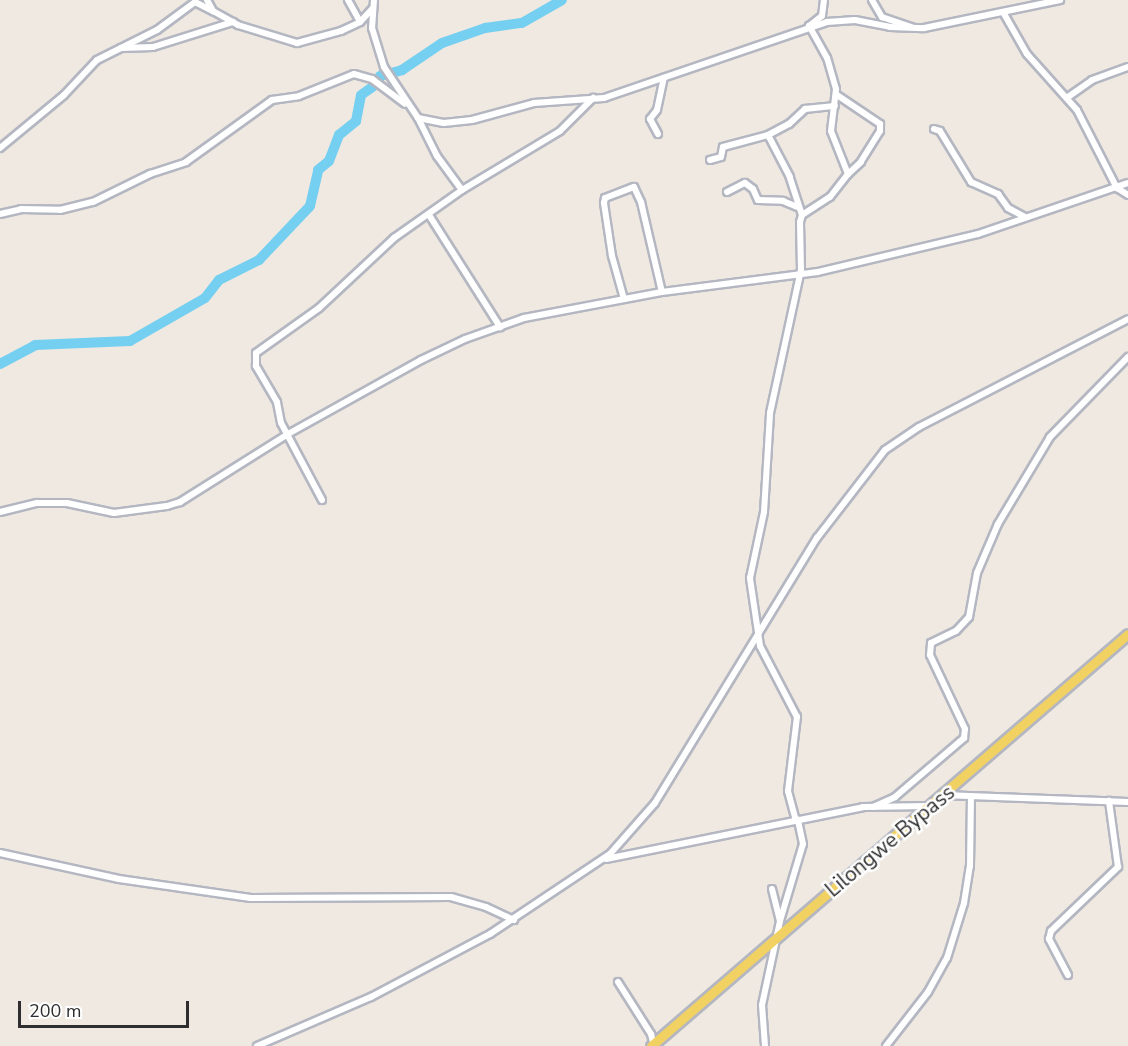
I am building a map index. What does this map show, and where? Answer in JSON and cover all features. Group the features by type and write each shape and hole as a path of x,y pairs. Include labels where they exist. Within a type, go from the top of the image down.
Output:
{"main road":[{"name":"Lilongwe Bypass","path":"653,1045 1128,634"}],"street":[{"path":"207,0 213,11"},
{"path":"348,0 360,22"},
{"path":"374,0 372,28 384,67 418,118 437,156 462,190"},
{"path":"809,27 822,16 824,0"},
{"path":"872,0 882,17 915,28"},
{"path":"418,118 457,123 534,103 593,98 664,78 809,27 855,20 915,28 1060,0"},
{"path":"0,148 64,95 88,67 157,30 195,2 265,35 297,43 324,38 360,22 372,9"},
{"path":"1003,12 1027,54 1068,97 1118,188 1128,195"},
{"path":"121,48 153,47 233,21"},
{"path":"809,27 827,58 837,94 831,131 848,174"},
{"path":"1068,97 1092,80 1128,67"},
{"path":"0,214 15,210 60,210 93,202 150,174 186,162 272,100 299,96 354,74 372,79 408,106"},
{"path":"658,134 650,119 657,110 664,78"},
{"path":"802,215 830,197 861,162 880,131 880,124 837,94"},
{"path":"322,500 288,434 277,402 254,357 272,339 320,308 394,238 462,190 560,131 593,98"},
{"path":"710,160 721,157 723,147 768,135 789,124 805,109 835,106"},
{"path":"934,129 940,131 971,182 998,194 1008,208 1026,217"},
{"path":"765,1046 762,1005 779,936 780,921 803,843 788,791 797,717 758,639 751,568 764,512 770,413 798,276 802,215 797,208 790,177 768,135"},
{"path":"726,192 745,183 753,189 758,200 783,201 797,208"},
{"path":"1,509 55,502 114,513 167,506 187,498 288,434 431,355 530,316 662,292 798,276 978,234 1128,183"},
{"path":"624,299 612,256 604,203 605,198 634,187 641,202 662,292"},
{"path":"429,214 500,327"},
{"path":"256,1046 371,997 514,920 604,859 645,816 758,639 817,538 885,450 919,427 1128,319"},
{"path":"873,807 895,797 964,738 965,729 930,655 931,643 956,631 969,617 977,573 998,524 1050,437 1128,357"},
{"path":"943,795 1128,802"},
{"path":"886,1046 928,992 947,958 968,876 971,797"},
{"path":"1068,975 1049,939 1051,931 1118,867 1109,801"},
{"path":"604,859 873,807 930,806"},
{"path":"0,853 119,879 251,898 451,897 486,907 514,920"},
{"path":"772,889 780,921"},
{"path":"618,982 651,1034 653,1045"}],"waterway":[{"path":"0,364 35,345 130,341 205,298 219,280 259,260 310,206 318,170 329,161 339,135 356,121 361,95 378,83 380,76 402,70 442,43 485,28 522,23 562,0"}]}
